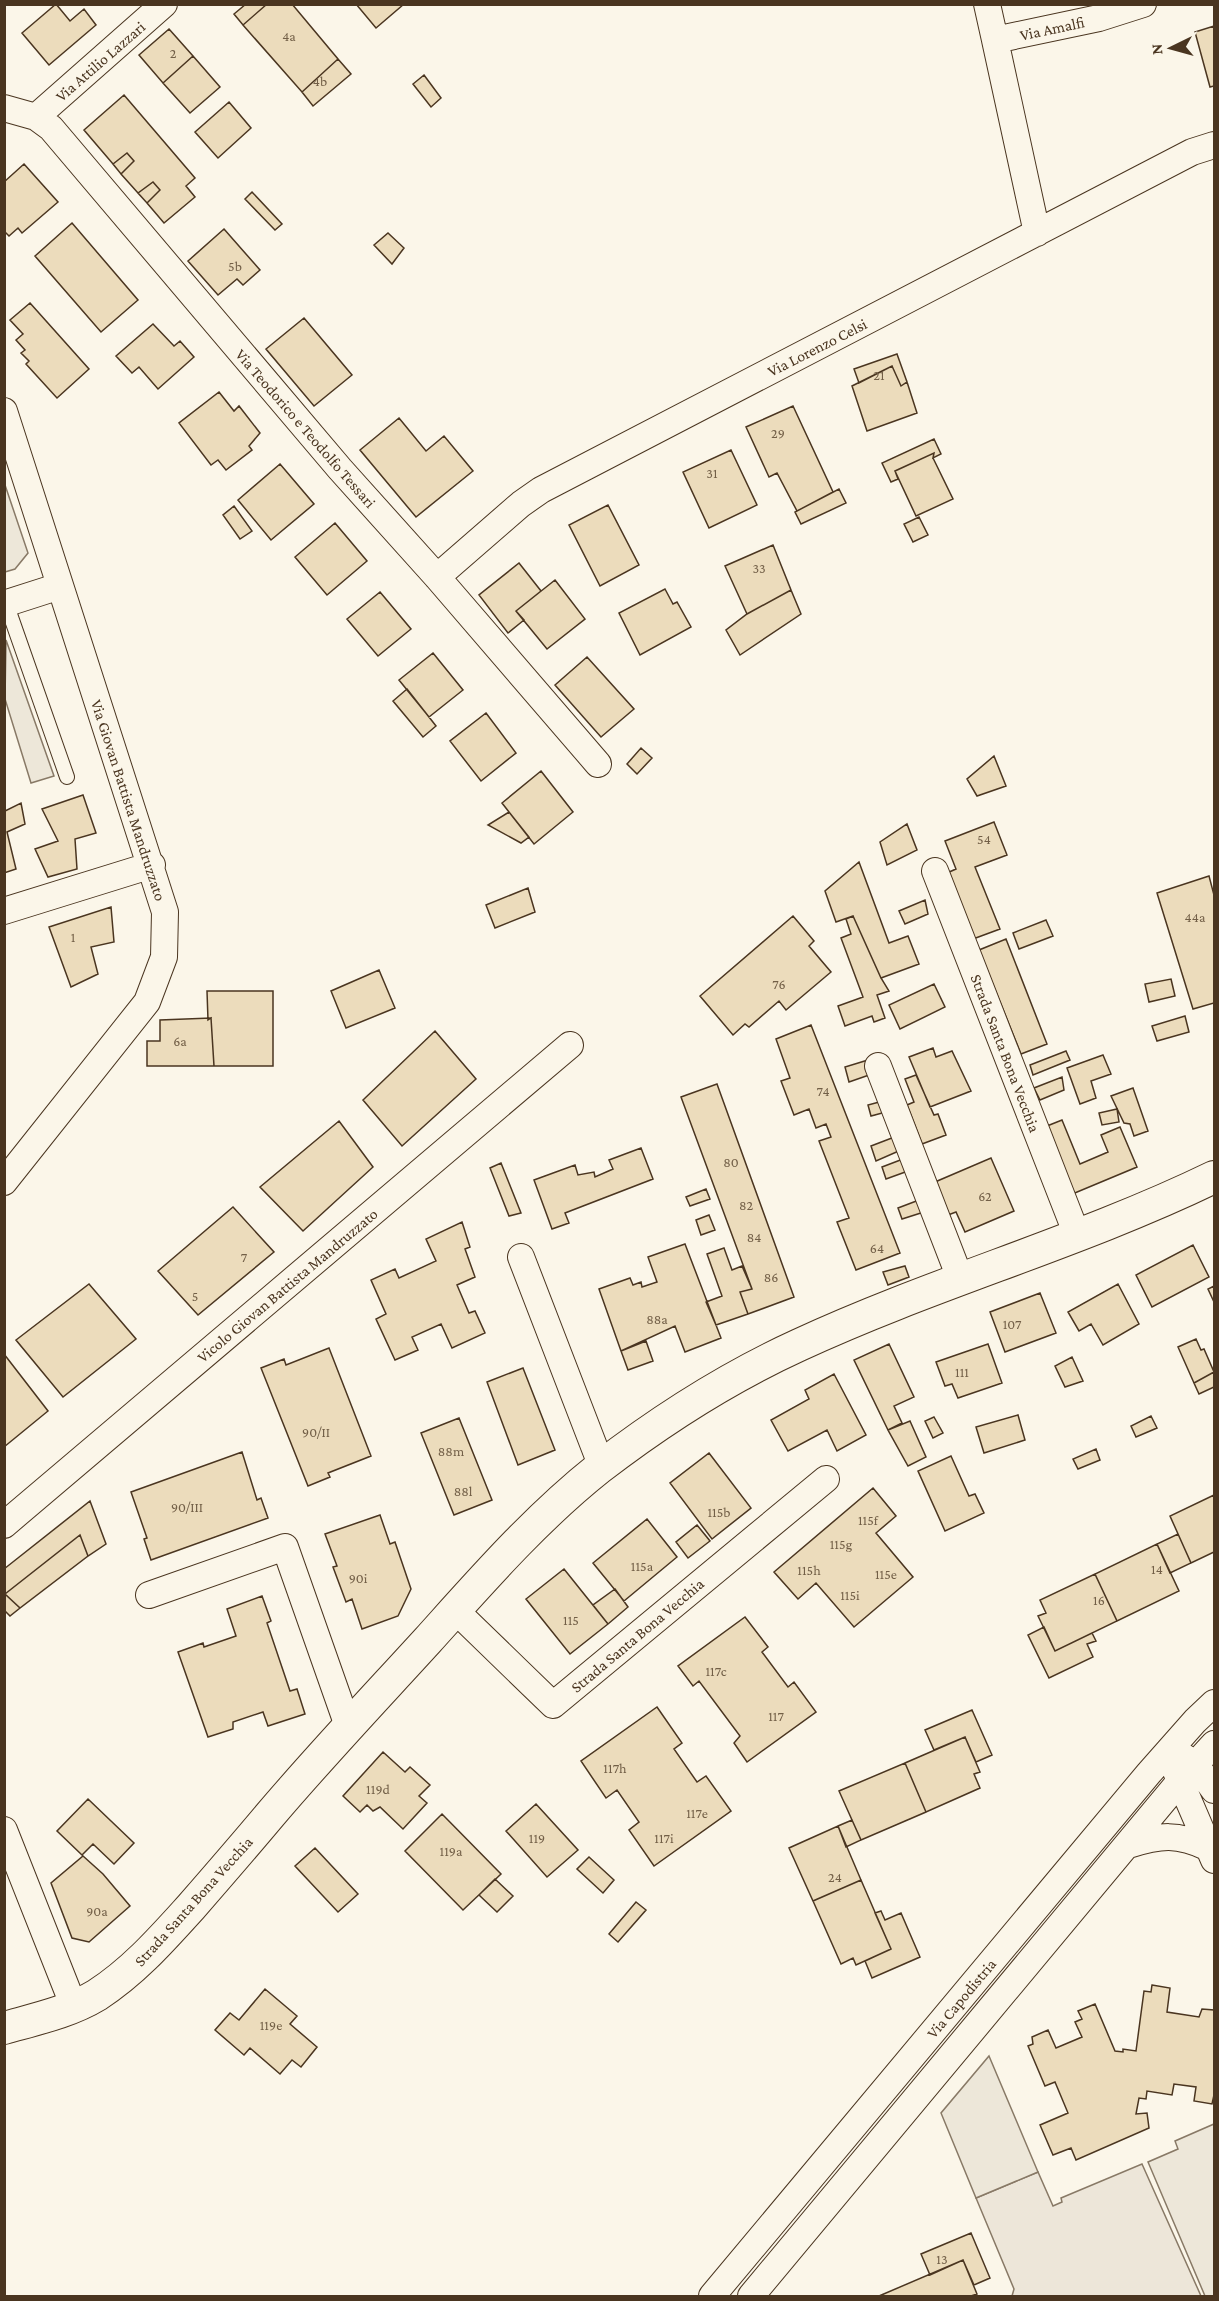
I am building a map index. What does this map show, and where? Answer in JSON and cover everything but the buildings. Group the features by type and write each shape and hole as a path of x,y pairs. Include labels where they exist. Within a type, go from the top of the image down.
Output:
{"street":[{"name":"Via Attilio Lazzari","path":"36,117 164,4"},
{"path":"987,4 1037,232"},
{"name":"Via Amalfi","path":"995,40 1099,18 1143,4"},
{"name":"Via Teodorico e Teodolfo Tessari","path":"4,108 36,117 51,128 340,469 437,577 598,764"},
{"name":"Via Lorenzo Celsi","path":"437,577 521,504 541,490 1192,152 1215,145"},
{"name":"Via Giovan Battista Mandruzzato","path":"4,411 152,865 165,912 164,957 147,1002 4,1182"},
{"path":"5,602 60,586"},
{"path":"4,911 152,865"},
{"name":"Strada Santa Bona Vecchia","path":"935,871 1077,1234"},
{"name":"Vicolo Giovan Battista Mandruzzato","path":"4,1525 570,1045"},
{"path":"878,1066 960,1278"},
{"name":"Strada Santa Bona Vecchia","path":"4,2028 74,2007 113,1983 152,1951 348,1726 528,1533 568,1494 680,1412 749,1369 846,1324 1215,1178"},
{"path":"521,1257 602,1467"},
{"name":"Strada Santa Bona Vecchia","path":"455,1610 553,1705 826,1479"},
{"path":"150,1595 285,1547 348,1726"},
{"name":"Via Capodistria","path":"712,2296 1170,1749 1215,1703"},
{"name":"Via Capodistria","path":"751,2296 1187,1773 1215,1744"},
{"path":"1170,1749 1187,1773 1212,1854"},
{"path":"1187,1773 1215,1790"},
{"path":"4,1830 74,2007"},
{"path":"1128,1845 1170,1836 1188,1838 1212,1854"}],"lane":[{"path":"5,602 67,777"}],"shaded area":[{"path":"4,482 28,553 15,569 5,572"},
{"path":"6,640 54,776 31,783 5,699"},
{"path":"989,2056 1038,2172 976,2198 941,2113"},
{"path":"1214,2124 1214,2296 1205,2296 1148,2162 1178,2149 1175,2141"},
{"path":"1142,2164 1201,2296 1012,2296 1014,2289 976,2198 1038,2172 1053,2206 1062,2202 1061,2198"}]}
